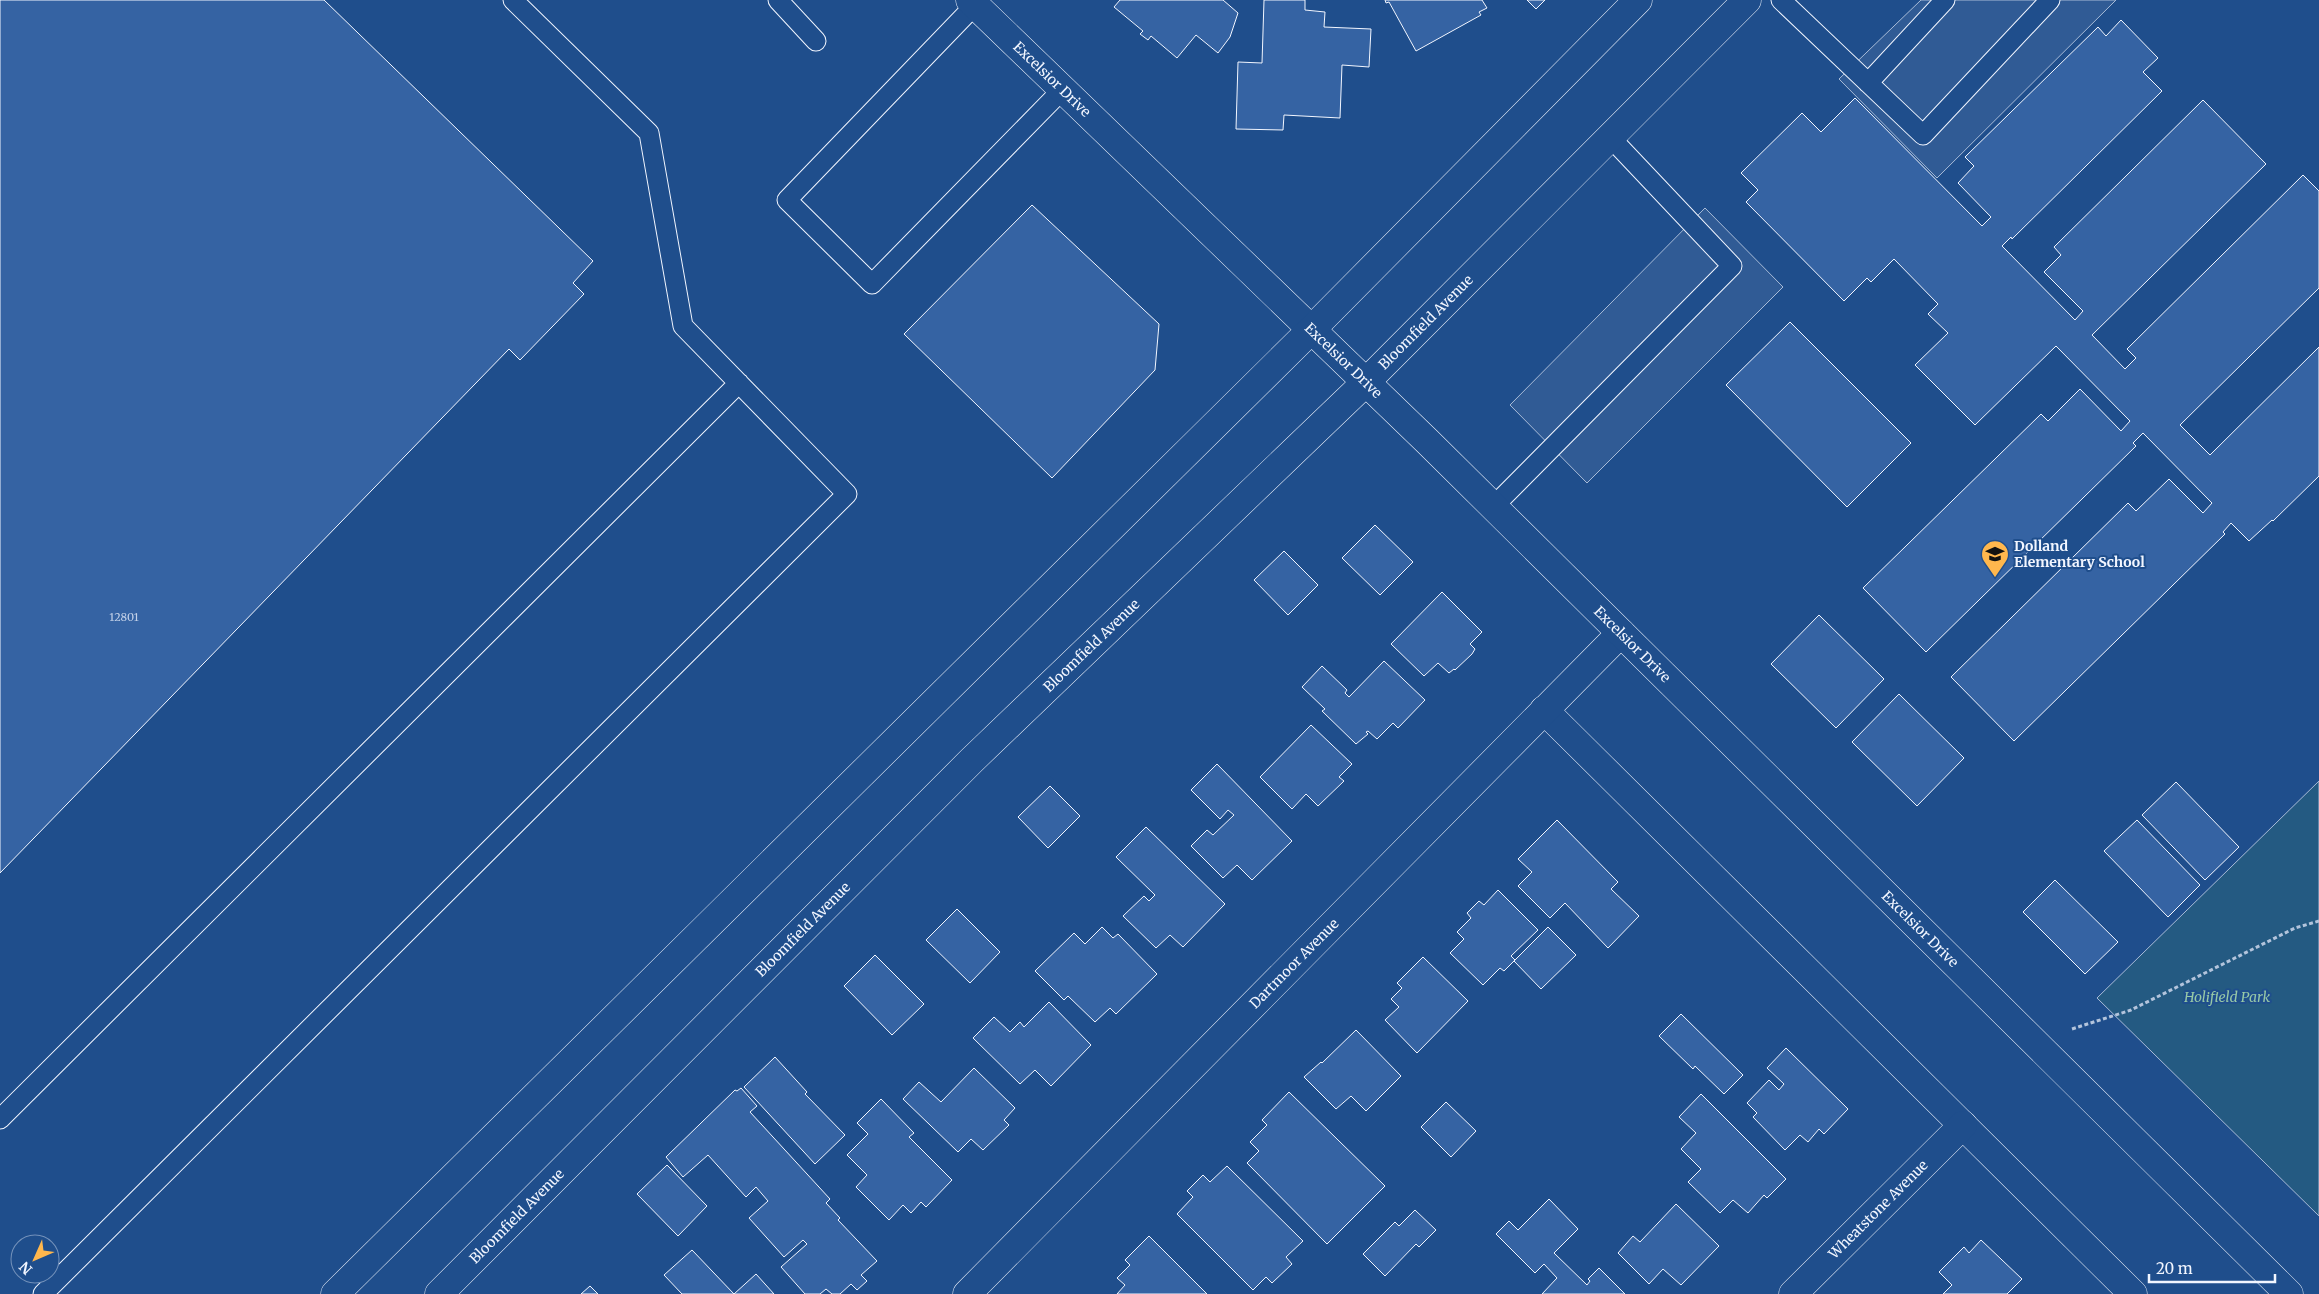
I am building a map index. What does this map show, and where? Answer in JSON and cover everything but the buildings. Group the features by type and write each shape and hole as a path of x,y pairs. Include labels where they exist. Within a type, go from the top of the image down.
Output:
{"main road":[{"path":"335,1294 1311,330 1638,0"},
{"name":"Bloomfield Avenue","path":"439,1294 971,762 1365,383 1747,0"},
{"name":"Excelsior Drive","path":"972,2 1493,507 2289,1294"},
{"name":"Dartmoor Avenue","path":"967,1294 1621,633"},
{"path":"1544,710 2133,1294"},
{"name":"Wheatstone Avenue","path":"1793,1294 1963,1126"}],"lane":[{"path":"43,1294 847,494 683,326 649,133 513,0"},
{"path":"778,0 816,41"},
{"path":"1781,0 1923,135 2050,0"},
{"path":"1868,82 1945,0"},
{"path":"972,2 787,200 872,284 1062,90"},
{"path":"1493,507 1732,266 1610,137"},
{"path":"0,1119 739,383"}],"path":[{"path":"2033,1042 2131,1010 2295,928 2319,921"}],"green space":[{"name":"Holifield Park","path":"2319,781 2319,1216 2097,998"}],"shaded area":[{"path":"1921,0 2116,0 1937,178 1839,79"},
{"path":"1705,208 1783,287 1587,483 1510,405"}],"place":[{"name":"Dolland Elementary School","path":"1995,578"}]}
